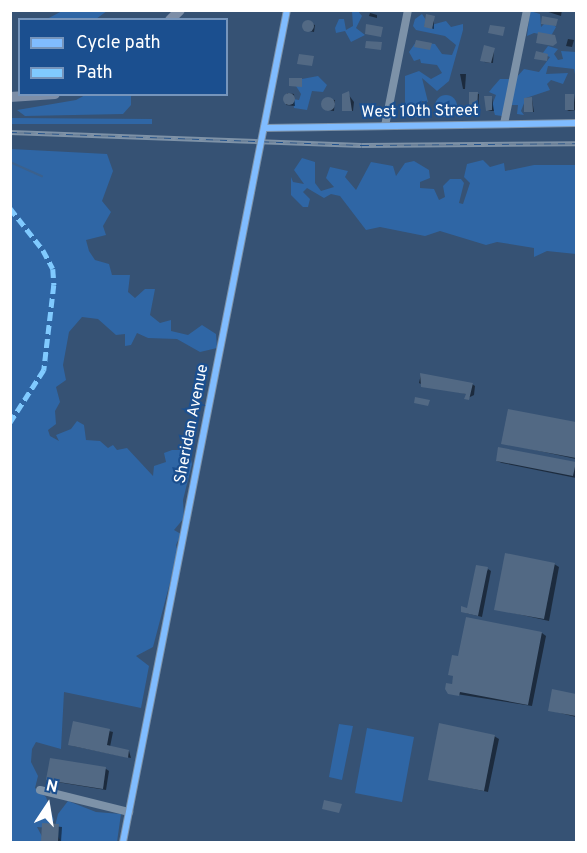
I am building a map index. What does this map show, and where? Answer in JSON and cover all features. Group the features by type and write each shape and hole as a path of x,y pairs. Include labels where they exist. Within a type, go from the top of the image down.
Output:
{"street":[{"name":"Sheridan Avenue","path":"123,843 287,10"},
{"path":"385,126 408,10"},
{"path":"504,124 527,10"},
{"name":"West 10th Street","path":"264,128 576,123"},
{"path":"40,790 129,812"}],"shaded area":[{"path":"62,10 107,11 97,18 49,18"},
{"path":"352,11 358,11 362,16 356,28 365,35 351,42 345,31 336,33 335,28 339,19 344,19 346,30 353,26"},
{"path":"530,11 540,14 541,27 548,20 556,27 551,36 534,33 527,36"},
{"path":"422,14 426,20 424,27 446,21 451,27 463,24 463,30 449,81 437,91 422,78 428,102 422,101 417,117 411,116 411,107 405,105 405,76 419,71 431,79 442,73 437,65 421,63 420,59 414,61 409,52 416,42 435,44 442,54 452,55 456,45 445,36 416,30 413,26 415,19"},
{"path":"548,46 558,49 554,54 558,60 563,59 561,51 576,52 576,80 574,69 548,66 546,74 568,73 563,84 551,80 547,84 550,90 526,98 521,111 524,115 517,114 518,105 512,105 513,92 506,94 502,116 495,115 492,105 496,95 489,92 500,79 515,79 524,69 539,72 550,57 542,54"},
{"path":"318,76 327,85 323,92 312,91 307,110 294,108 293,99 299,100 301,94 296,86 302,79"},
{"path":"446,95 454,98 457,106 454,114 446,117 438,114 435,106 438,98"},
{"path":"83,96 131,96 131,105 123,114 25,116 17,110 76,100"},
{"path":"11,118 152,119 152,124 11,124"},
{"path":"11,149 107,154 113,171 102,201 111,212 103,226 106,235 86,240 89,251 95,260 109,264 112,275 130,275 128,292 135,298 145,289 155,289 150,315 160,323 171,320 171,331 188,335 202,325 216,334 217,348 200,352 177,339 148,338 137,333 131,345 125,346 125,334 116,335 98,319 82,317 69,332 63,365 66,380 56,387 60,402 55,411 56,424 48,430 50,436 59,441 56,435 71,429 77,421 84,425 86,440 100,441 108,448 113,445 117,450 127,448 153,476 154,466 166,462 164,453 172,450 189,450 192,464 183,500 184,518 174,530 181,534 176,545 178,552 153,647 136,656 149,666 141,708 64,692 61,749 36,742 32,749 31,762 38,776 35,788 46,797 54,820 50,828 37,827 45,842 11,842"},
{"path":"302,158 315,162 315,183 321,191 334,187 326,178 330,167 348,171 345,177 356,190 371,162 393,166 396,176 405,163 414,161 429,170 430,178 420,182 420,188 434,189 439,200 445,197 443,186 450,179 461,179 464,183 459,203 463,204 470,183 464,177 467,164 483,160 490,167 504,163 505,171 534,165 576,165 576,254 547,251 534,257 534,248 497,242 486,245 440,231 425,236 380,227 366,230 340,196 331,194 324,198 307,188 303,192 310,199 308,207 303,207 291,195 291,177 293,182 304,184 294,170"},
{"path":"339,724 353,726 342,780 329,777"},
{"path":"367,728 414,737 402,802 355,793"},
{"path":"68,801 96,812 121,814 117,842 56,842 60,840 54,830 58,814"}],"building":[{"path":"426,14 435,16 432,29 424,27"},
{"path":"542,16 558,19 556,26 541,24"},
{"path":"308,20 314,26 308,32 302,26"},
{"path":"366,24 383,27 381,37 365,34"},
{"path":"490,25 505,27 503,36 488,33"},
{"path":"538,32 555,35 557,43 553,46 536,43"},
{"path":"416,40 432,43 430,50 414,47"},
{"path":"366,41 382,42 381,50 365,48"},
{"path":"484,45 495,48 491,63 480,61"},
{"path":"536,51 548,54 547,61 534,59"},
{"path":"299,54 314,56 312,66 297,64"},
{"path":"289,78 302,78 302,87 289,86"},
{"path":"349,91 352,111 342,111 342,94"},
{"path":"469,92 478,92 477,110 469,107"},
{"path":"291,93 295,99 291,105 287,105 283,97"},
{"path":"565,94 574,94 574,110 565,110"},
{"path":"484,96 492,96 492,110 486,111"},
{"path":"328,97 333,99 335,104 333,109 328,111 323,109 321,104 323,99"},
{"path":"532,97 533,112 524,112 524,98"},
{"path":"420,373 473,383 469,400 464,399 466,394 421,387"},
{"path":"415,397 430,400 428,406 414,403"},
{"path":"508,409 576,422 576,458 501,444"},
{"path":"498,447 576,462 573,476 496,461"},
{"path":"505,553 555,563 544,619 494,610"},
{"path":"476,565 488,567 478,616 461,612 461,606 467,608"},
{"path":"466,617 542,632 528,705 460,692 459,696 448,694 445,689 446,683 452,684 453,676 448,675 452,655 458,656"},
{"path":"552,689 576,694 576,716 548,711"},
{"path":"73,721 110,729 107,745 129,750 128,758 68,745"},
{"path":"439,723 495,735 484,791 428,780"},
{"path":"50,758 106,767 103,789 46,780"},
{"path":"324,800 342,804 339,813 322,809"},
{"path":"42,823 59,824 58,842 41,842"}],"waterway":[{"path":"10,162 42,176"}],"railway":[{"path":"10,132 362,145 576,143"}],"marked path":[{"path":"10,208 43,250 53,269 54,285 44,370 10,423"}],"cycle path":[{"path":"123,842 287,10"},
{"path":"264,128 576,123"}]}
